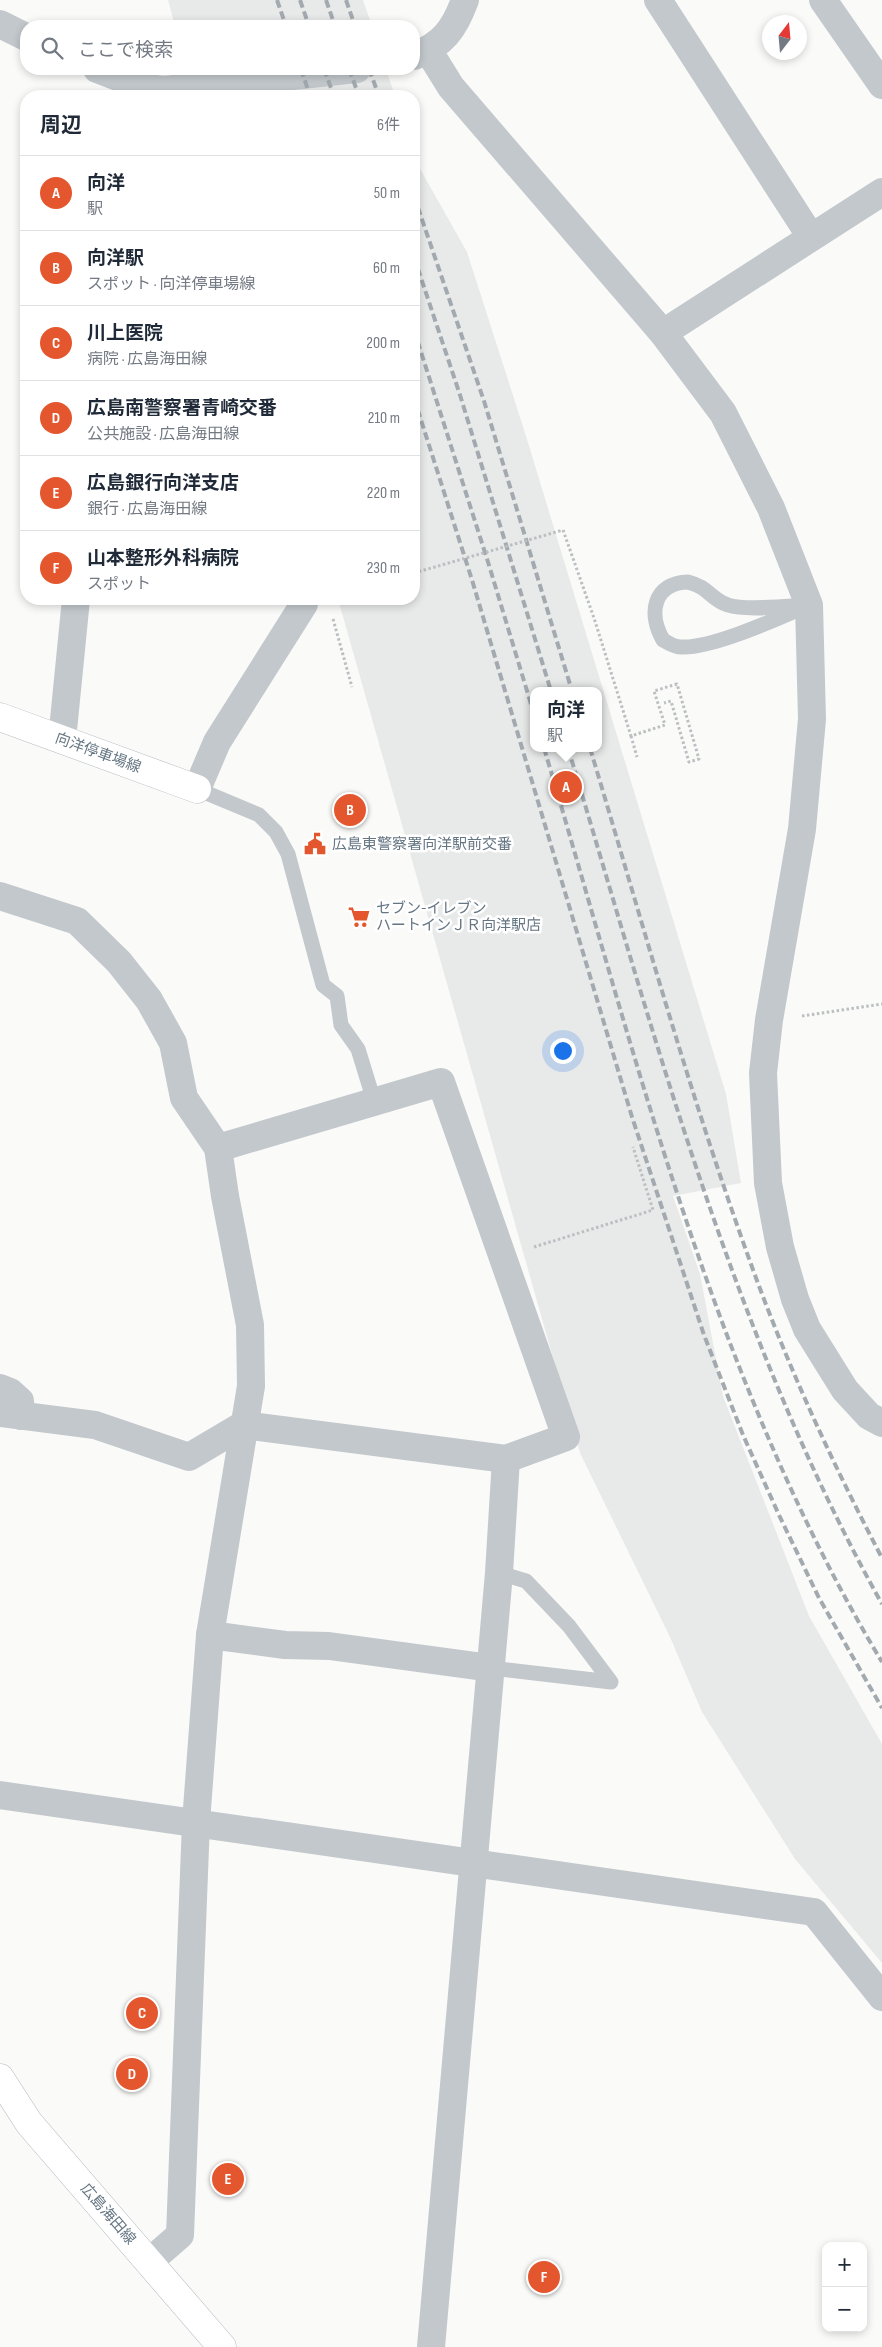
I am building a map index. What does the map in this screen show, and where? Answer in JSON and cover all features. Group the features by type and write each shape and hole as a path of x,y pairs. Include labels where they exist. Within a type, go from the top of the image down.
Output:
{"main road":[{"name":"向洋停車場線","path":"0,717 197,789"},
{"name":"広島海田線","path":"0,2078 29,2122 222,2347"}],"street":[{"path":"465,0 458,19 446,36 421,53 663,333 722,413 771,508 809,606 812,720 802,829 769,1020 764,1073 768,1183 780,1247 795,1299 807,1329 845,1390 869,1416 882,1423"},
{"path":"658,0 811,237"},
{"path":"823,0 882,85"},
{"path":"0,24 20,34"},
{"path":"106,75 125,88 162,90"},
{"path":"207,90 314,75"},
{"path":"663,333 882,192"},
{"path":"62,740 75,605"},
{"path":"197,789 217,742 303,605"},
{"path":"0,896 77,921 119,962 149,1000 173,1043 184,1098 218,1148 225,1196 250,1325 251,1386 243,1425 210,1635 196,1822 180,2235 149,2262"},
{"path":"0,1388 10,1392 20,1401 10,1415 94,1424 189,1456 243,1425 506,1459 566,1437 441,1082 218,1148"},
{"path":"431,2347 491,1668 506,1459"},
{"path":"210,1635 285,1645 329,1646 491,1668"},
{"path":"0,1795 814,1912 882,1998"}],"lane":[{"path":"688,582 705,588 718,600 734,607 809,606 751,629 689,647 680,647 663,640 654,621 655,608 661,594 668,586 688,582"},
{"path":"197,789 259,815 276,832 288,854 323,985 337,996 341,1025 358,1049 374,1101"},
{"path":"491,1668 611,1682 569,1626 526,1582 499,1573"}],"path":[{"path":"420,571 563,530 594,618 637,757"},
{"path":"332,616 352,688"},
{"path":"631,736 665,725 654,691 677,684 699,759 689,762 671,701 664,703"},
{"path":"769,1020 882,1004"},
{"path":"532,1248 653,1210 633,1147"}],"shaded area":[{"path":"168,0 363,0 370,20 173,20"},
{"path":"190,75 388,75 393,90 194,90"},
{"path":"420,169 467,252 526,436 726,1094 741,1183 673,1196 700,1274 723,1396 809,1616 882,1744 882,1963 795,1859 702,1712 670,1637 580,1453 340,605 420,605"}],"railway":[{"path":"277,0 284,20"},
{"path":"300,0 307,20"},
{"path":"326,0 333,20"},
{"path":"346,0 353,20"},
{"path":"303,75 308,90"},
{"path":"326,75 332,90"},
{"path":"351,75 357,90"},
{"path":"371,75 377,90"},
{"path":"420,214 484,401 571,687"},
{"path":"420,275 460,395 550,687"},
{"path":"420,349 530,701"},
{"path":"420,417 472,580 632,1117 704,1335 743,1435 779,1515 819,1598 882,1708"},
{"path":"545,752 647,1100 685,1217 726,1332 772,1446 823,1556 882,1662"},
{"path":"569,752 667,1076 702,1185 740,1293 782,1399 829,1502 882,1604"},
{"path":"591,752 693,1091 762,1294 803,1394 833,1460 882,1558"}],"place":[{"name":"向洋","path":"566,787"},
{"name":"向洋駅","path":"350,810"},
{"name":"広島東警察署向洋駅前交番","path":"315,844"},
{"name":"セブン-イレブン ハートインＪＲ向洋駅店","path":"359,917"},
{"name":"川上医院","path":"142,2013"},
{"name":"広島南警察署青崎交番","path":"132,2074"},
{"name":"広島銀行向洋支店","path":"228,2179"},
{"name":"山本整形外科病院","path":"544,2277"}]}
